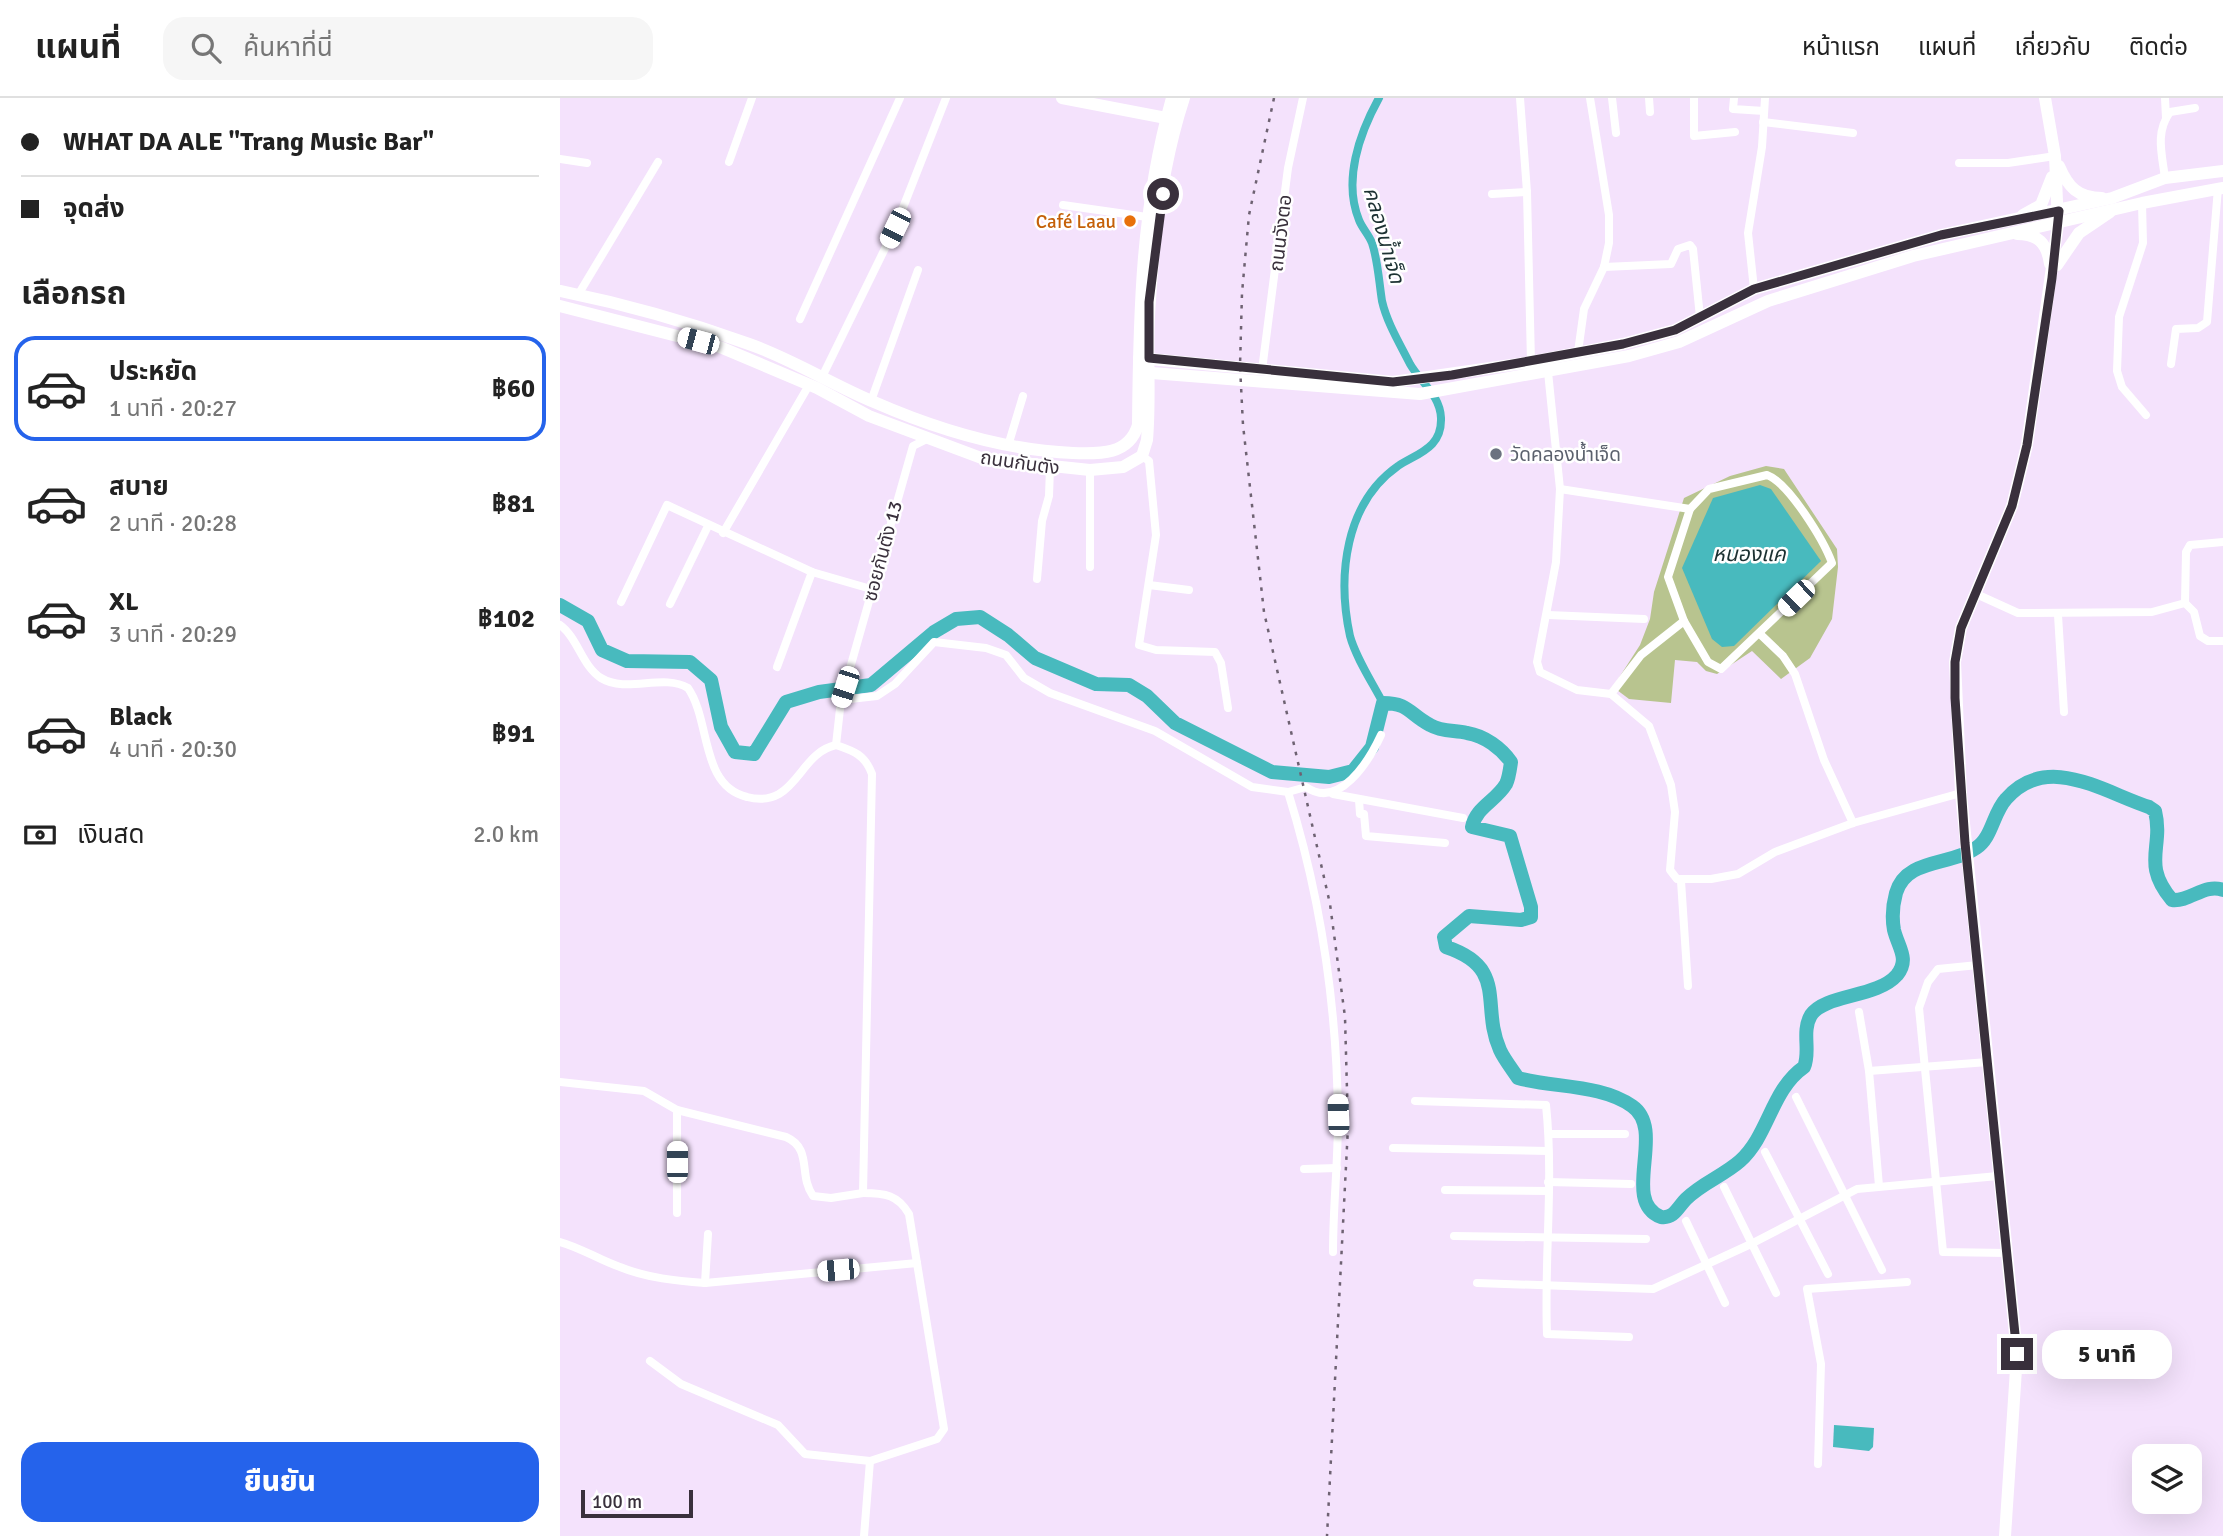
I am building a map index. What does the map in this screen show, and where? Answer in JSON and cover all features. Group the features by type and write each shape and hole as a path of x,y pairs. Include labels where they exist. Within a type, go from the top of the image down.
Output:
{"main road":[{"path":"1062,98 1100,102 1172,119"},
{"name":"ถนนกันตัง","path":"560,291 677,328 813,386 869,416 984,459 1049,468 1090,470 1123,467 1142,456 1148,431 1144,358 1151,234 1172,119 1172,98"},
{"name":"ถนนกันตัง","path":"1151,234 1147,217 1172,119 1184,98"},
{"path":"2005,1536 2017,1354 1965,843 1955,662 1961,628 2012,506 2027,445 2052,278 2059,211 2045,98"},
{"path":"2054,156 2067,184 2075,191 2113,204"},
{"path":"1999,223 2032,212 2041,205 2050,185 2054,156"},
{"path":"1144,372 1420,394 1548,372 1629,356 1679,342 1768,301 1913,256 2058,224 2113,204 2165,178 2223,171"},
{"path":"1144,358 1393,382 1531,362 1662,333 1754,289 1941,235 2059,211 2142,203 2220,188"},
{"path":"2052,278 2060,257 2079,233 2113,204"},
{"path":"2011,234 2028,234 2041,239 2050,259 2052,278"},
{"name":"ถนนกันตัง","path":"560,306 752,345 823,375 871,401 932,425 1008,446 1051,452 1091,454 1125,447 1135,436 1138,425 1144,372"},
{"path":"813,386 823,375"},
{"path":"927,439 932,425"},
{"path":"1049,468 1051,452"}],"street":[{"path":"729,162 752,98"},
{"path":"800,319 900,98"},
{"path":"823,375 895,228 946,98"},
{"name":"ถนนวังตอ","path":"1262,370 1288,168 1303,98"},
{"path":"1520,98 1527,192 1531,362"},
{"path":"1578,352 1584,309 1604,267 1609,243 1609,215 1590,98"},
{"path":"1612,98 1616,133"},
{"path":"1649,98 1650,112"},
{"path":"1694,98 1694,136 1735,132"},
{"path":"1734,98 1734,109 1764,111"},
{"path":"1754,289 1748,233 1765,98"},
{"path":"2165,98 2166,118"},
{"path":"2165,178 2159,135 2166,118 2170,112 2195,108"},
{"path":"1763,122 1853,133"},
{"path":"1959,163 2008,163 2054,156"},
{"path":"560,159 587,163"},
{"path":"578,295 658,162"},
{"path":"2171,364 2176,329 2198,328 2207,322 2220,188"},
{"path":"1492,194 1527,192"},
{"path":"2142,203 2143,243 2119,317 2117,371 2122,387 2146,415"},
{"path":"1063,205 1147,217"},
{"path":"1604,267 1671,264 1678,249 1689,245 1693,249 1700,317"},
{"path":"871,401 918,270"},
{"path":"1548,372 1560,489 1556,562 1548,615 1537,654 1540,671 1577,690 1611,694 1649,726 1660,751 1675,812 1670,870 1681,881 1688,986"},
{"path":"723,533 813,386"},
{"path":"1008,446 1023,396"},
{"name":"ซอยกันตัง 13","path":"836,745 841,700 913,446 927,439"},
{"path":"1142,456 1149,461 1156,535 1139,645 1156,650 1215,652 1221,663 1228,708"},
{"path":"1037,579 1042,521 1049,496 1049,468"},
{"path":"1090,470 1090,567"},
{"path":"1767,475 1782,485 1825,546 1832,563 1721,669 1708,662 1684,621 1668,577 1690,509 1709,489 1767,475"},
{"path":"1560,489 1690,509"},
{"path":"621,602 667,505 811,572 872,589"},
{"path":"670,604 708,526"},
{"path":"2223,542 2190,545 2186,552 2185,603 2194,612 2200,636 2208,641 2223,641"},
{"path":"777,667 811,572"},
{"path":"1149,585 1189,590"},
{"path":"1975,593 2018,613 2058,615 2152,612 2185,603"},
{"path":"1548,615 1644,619"},
{"path":"2058,615 2064,712"},
{"path":"1611,694 1641,655 1684,621"},
{"path":"560,625 570,634 601,678 623,684 676,683 688,688 721,781 735,793 761,799 777,795 806,763 836,745 856,751 867,760 872,774 863,1193"},
{"path":"1760,634 1783,656 1796,674 1824,760 1853,823"},
{"path":"841,700 877,696 895,684 934,642 986,648 1006,655 1024,678 1050,693 1125,717 1155,731 1252,788 1288,792 1306,787 1317,795 1333,794 1463,818"},
{"path":"1333,794 1368,763 1381,735"},
{"path":"1288,792 1312,881 1329,973 1337,1076 1333,1252"},
{"path":"1681,881 1738,874 1775,852 1853,823 1961,793"},
{"path":"1359,800 1366,836 1445,843"},
{"path":"1978,965 1938,969 1928,982 1919,1008 1922,1067 1943,1252 2006,1253"},
{"path":"1860,1012 1869,1071 1879,1186"},
{"path":"1869,1071 1988,1062"},
{"path":"560,1082 644,1091 677,1110 798,1142 803,1152 809,1190 813,1196 831,1198 863,1193 889,1195 900,1200 909,1214 944,1429 937,1439 870,1461 805,1454 778,1425 681,1384 650,1361"},
{"path":"1796,1097 1882,1270"},
{"path":"1415,1101 1546,1105 1549,1134 1545,1285 1547,1334 1629,1337"},
{"path":"677,1110 677,1213"},
{"path":"1549,1134 1625,1134"},
{"path":"1393,1148 1548,1151"},
{"path":"1765,1152 1797,1220 1828,1274"},
{"path":"1304,1168 1337,1168"},
{"path":"1477,1283 1653,1289 1751,1244 1857,1189 1998,1176"},
{"path":"1445,1190 1631,1184"},
{"path":"1724,1187 1776,1293"},
{"path":"1686,1221 1725,1303"},
{"path":"705,1283 708,1234"},
{"path":"1454,1236 1646,1239"},
{"path":"560,1242 579,1247 620,1268 674,1281 705,1283 917,1263"},
{"path":"1818,1464 1821,1364 1807,1289 1907,1282"},
{"path":"864,1536 870,1461"}],"shaded area":[{"path":"1766,466 1784,469 1837,549 1838,567 1832,619 1810,658 1781,679 1752,651 1717,674 1706,671 1697,662 1675,660 1671,703 1629,699 1613,687 1640,645 1650,619 1654,592 1684,498 1730,476"}],"water":[{"name":"หนองแค","path":"1760,485 1771,489 1821,561 1734,646 1722,647 1712,639 1682,568 1713,498"},
{"path":"1834,1425 1874,1428 1873,1447 1869,1451 1833,1447"}],"waterway":[{"name":"คลองน้ำเจ็ด","path":"1379,98 1365,127 1356,158 1353,174 1354,205 1374,250 1387,317 1414,371 1437,403 1441,418 1438,436 1433,443 1380,481 1366,500 1349,542 1345,589 1350,636 1383,703"},
{"path":"560,605 588,621 602,650 627,661 690,662 711,680 721,727 735,752 754,754 786,702 819,692 871,685 934,632 956,619 980,617 1008,635 1035,658 1096,684 1129,685 1147,696 1175,723 1272,772 1329,777 1353,771 1372,747 1383,703 1404,707 1435,727 1486,740 1511,762 1510,770 1506,784 1478,814 1472,827 1510,836 1531,907 1531,917 1521,920 1469,916 1444,937 1446,947 1466,956 1478,966 1485,977 1495,1034 1502,1053 1518,1078 1606,1094 1632,1106 1642,1117 1646,1131 1644,1196 1649,1209 1661,1217 1673,1214 1692,1193 1740,1161 1750,1150 1784,1088 1804,1067 1807,1028 1811,1015 1828,1003 1877,988 1897,975 1903,958 1894,930 1893,912 1901,882 1919,868 1966,854 1981,844 2006,799 2022,785 2039,778 2076,780 2149,807 2155,811 2157,824 2155,865 2163,887 2172,900 2210,889 2223,890"}],"railway":[{"path":"1274,98 1249,215 1242,293 1240,366 1243,425 1264,612 1330,904 1345,1017 1348,1127 1327,1536"}],"place":[{"name":"Café Laau","path":"1130,221"},
{"name":"วัดคลองน้ำเจ็ด","path":"1496,454"}],"route":[{"path":"1163,194 1149,302 1149,358 1393,382 1531,362 1623,344 1675,330 1754,289 1941,235 2059,211 2052,278 2027,445 2012,506 1961,628 1955,662 1965,843 2017,1354"}]}
